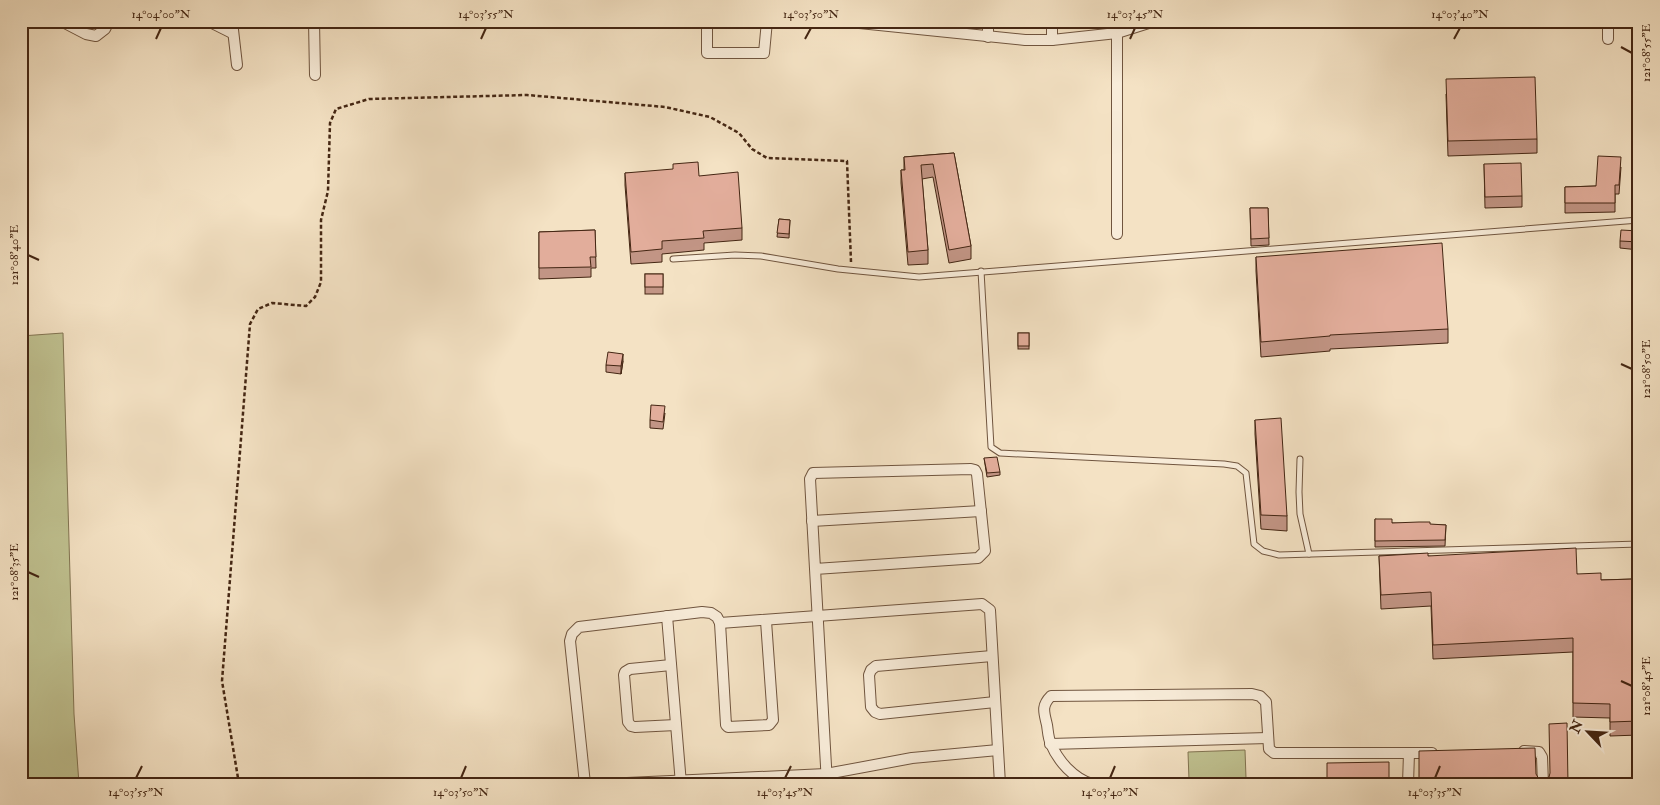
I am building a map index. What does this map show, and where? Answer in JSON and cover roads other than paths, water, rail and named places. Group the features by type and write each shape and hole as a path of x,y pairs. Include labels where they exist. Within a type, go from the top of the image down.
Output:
{"street":[{"path":"61,21 86,34 96,36 105,29 109,21"},
{"path":"208,21 232,33"},
{"path":"232,21 237,65"},
{"path":"314,21 315,75"},
{"path":"707,21 707,53 764,53 767,21"},
{"path":"840,21 988,37 1052,40 1117,33 1156,21"},
{"path":"988,21 988,37"},
{"path":"1052,21 1052,40"},
{"path":"1117,21 1117,234"},
{"path":"1608,21 1608,39"},
{"path":"815,569 978,558 985,551 975,470 814,473 810,479 826,779"},
{"path":"812,521 981,511"},
{"path":"720,623 982,604 990,610 1000,784"},
{"path":"584,784 570,641 572,634 579,627 702,612 711,613 717,617 720,623 726,725 728,727 769,725 773,720 766,620"},
{"path":"667,616 681,782"},
{"path":"992,656 876,666 869,675 871,707 880,714 995,702"},
{"path":"671,665 630,669 624,675 628,722 630,726 676,726"},
{"path":"1086,783 1064,765 1050,744 1043,709 1045,702 1051,696 1252,694 1260,696 1266,702 1269,749 1274,753 1438,753"},
{"path":"1050,744 1268,738"},
{"path":"605,784 826,779 912,758 998,750"},
{"path":"1516,751 1539,752 1542,757 1543,784"},
{"path":"1408,784 1409,753"}],"lane":[{"path":"673,259 735,255 761,256 852,271 919,277 1639,220"},
{"path":"981,271 991,448 1000,453 1237,466 1246,473 1254,544 1263,551 1279,555 1639,544"},
{"path":"1300,459 1300,514 1309,554"}]}
